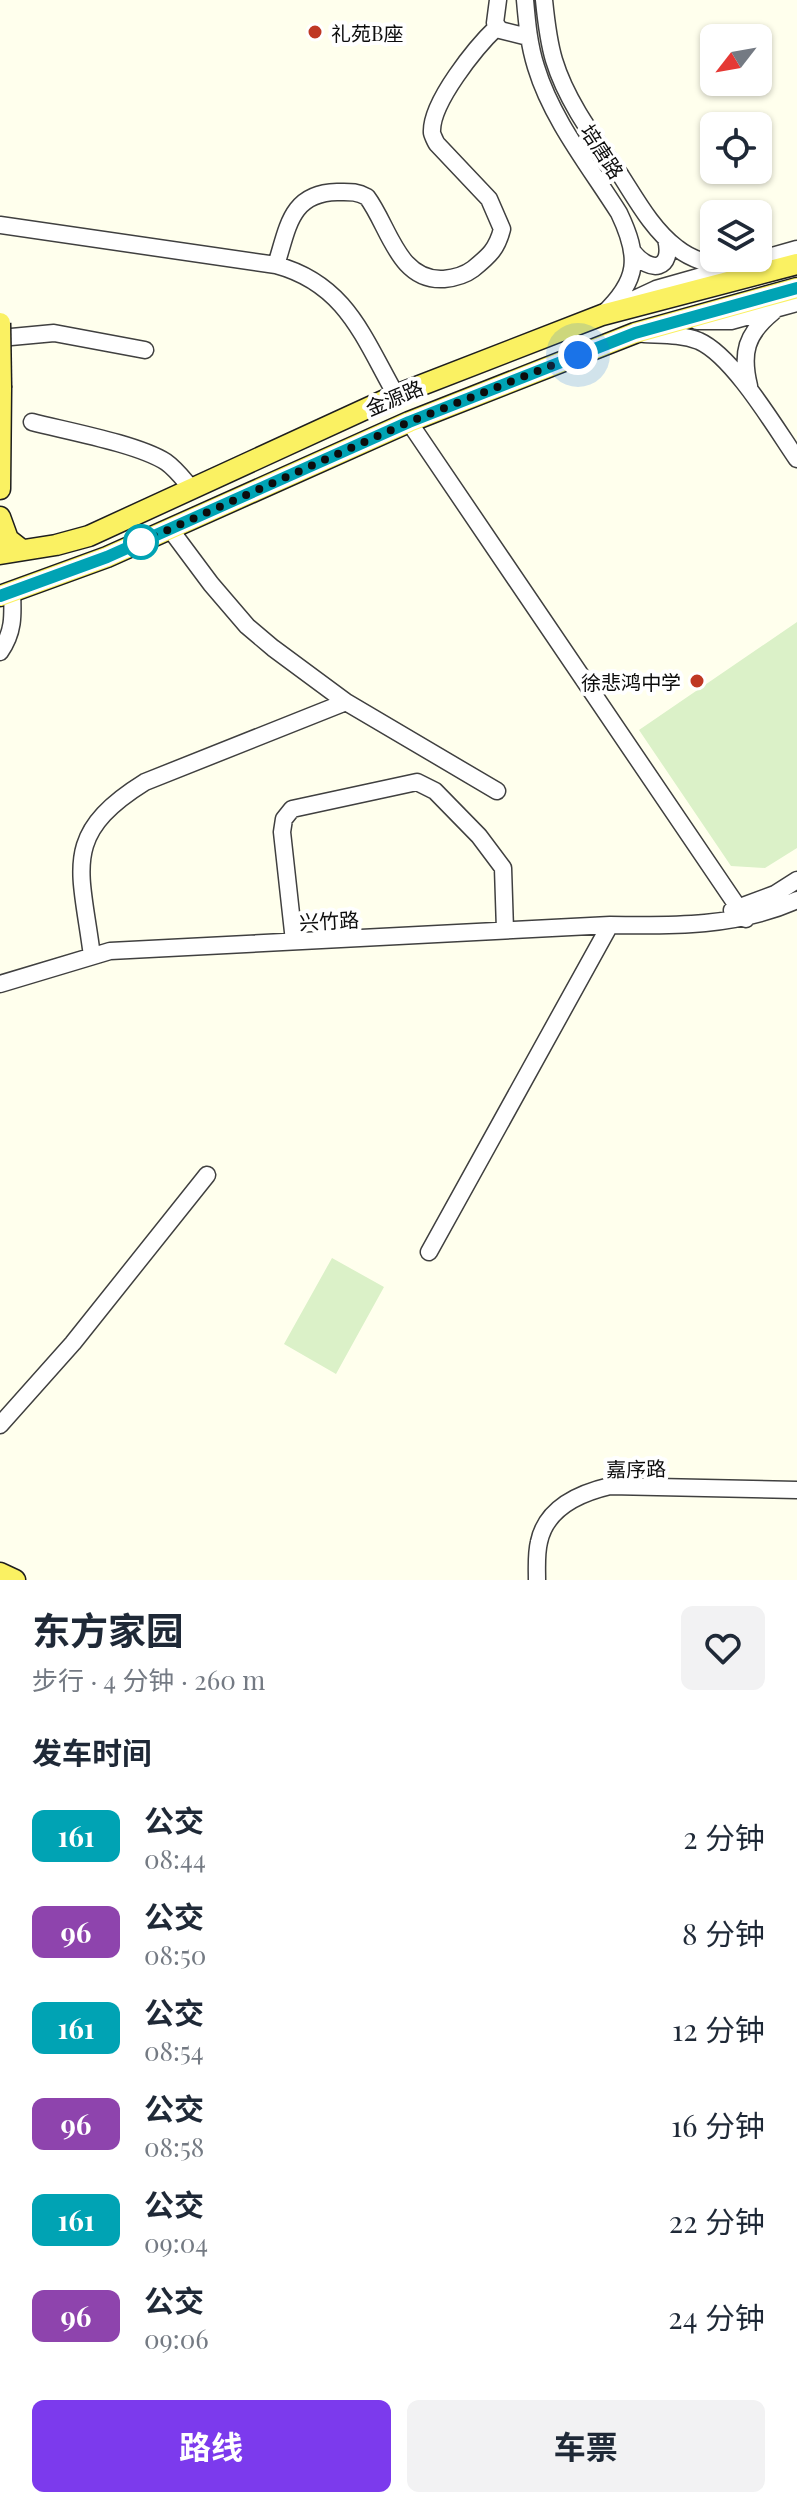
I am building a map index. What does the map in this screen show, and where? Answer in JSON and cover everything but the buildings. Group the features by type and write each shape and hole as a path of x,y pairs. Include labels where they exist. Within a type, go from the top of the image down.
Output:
{"main road":[{"name":"金源路","path":"0,554 56,545 108,527 396,395 602,315 797,264"},
{"name":"金源路","path":"6,594 107,557 409,422 635,333 797,288"},
{"path":"0,323 0,489"},
{"path":"0,517 8,539 22,550"},
{"path":"107,557 97,555 91,546 108,527"},
{"path":"0,1573 15,1580"}],"street":[{"path":"498,0 497,27 528,37"},
{"name":"培唐路","path":"525,0 528,37 536,69 565,130 619,213 633,252"},
{"name":"培唐路","path":"544,0 554,62 598,143 666,239 691,258 700,260"},
{"path":"276,265 290,221 300,204 321,192 350,191 367,197 412,271 432,278 445,279 467,274 494,252 502,229 489,199 437,144 432,133 436,115 460,68 497,27"},
{"path":"0,225 276,265 297,271 315,281 344,307 396,395"},
{"path":"633,252 641,263 658,265 666,259 669,250 666,239"},
{"path":"772,255 797,249"},
{"path":"602,315 621,297 628,285 633,252"},
{"path":"602,315 656,289 711,272"},
{"path":"676,322 731,321 797,303"},
{"path":"751,392 744,367 747,346 761,322 778,309"},
{"path":"0,338 54,333 145,350"},
{"path":"635,333 682,336 701,342 717,354 751,392 797,459"},
{"path":"32,422 143,451 163,460 192,489"},
{"path":"409,422 743,914"},
{"path":"170,529 247,626 346,702 497,791"},
{"path":"0,652 13,621 6,594"},
{"path":"92,956 80,863 86,836 105,812 145,782 346,702"},
{"path":"294,941 282,832 284,819 292,809 417,782 435,791 479,836 503,868 505,930"},
{"name":"兴竹路","path":"743,914 797,880"},
{"name":"兴竹路","path":"0,984 110,951 610,925 664,926 743,914 797,900"},
{"path":"429,1252 610,925"},
{"path":"0,1425 73,1343 207,1175"},
{"name":"嘉序路","path":"537,1580 539,1541 549,1519 566,1503 586,1491 610,1486 797,1490"}],"green space":[{"path":"797,622 797,848 765,868 731,866 639,730"},
{"path":"332,1258 384,1287 336,1374 284,1344"}],"bus line":[{"name":"161","path":"0,596 107,557 409,422 635,333 797,288"}],"place":[{"name":"礼苑B座","path":"315,32"},
{"name":"徐悲鸿中学","path":"697,681"}],"route":[{"path":"141,542 409,422 578,355"}]}
